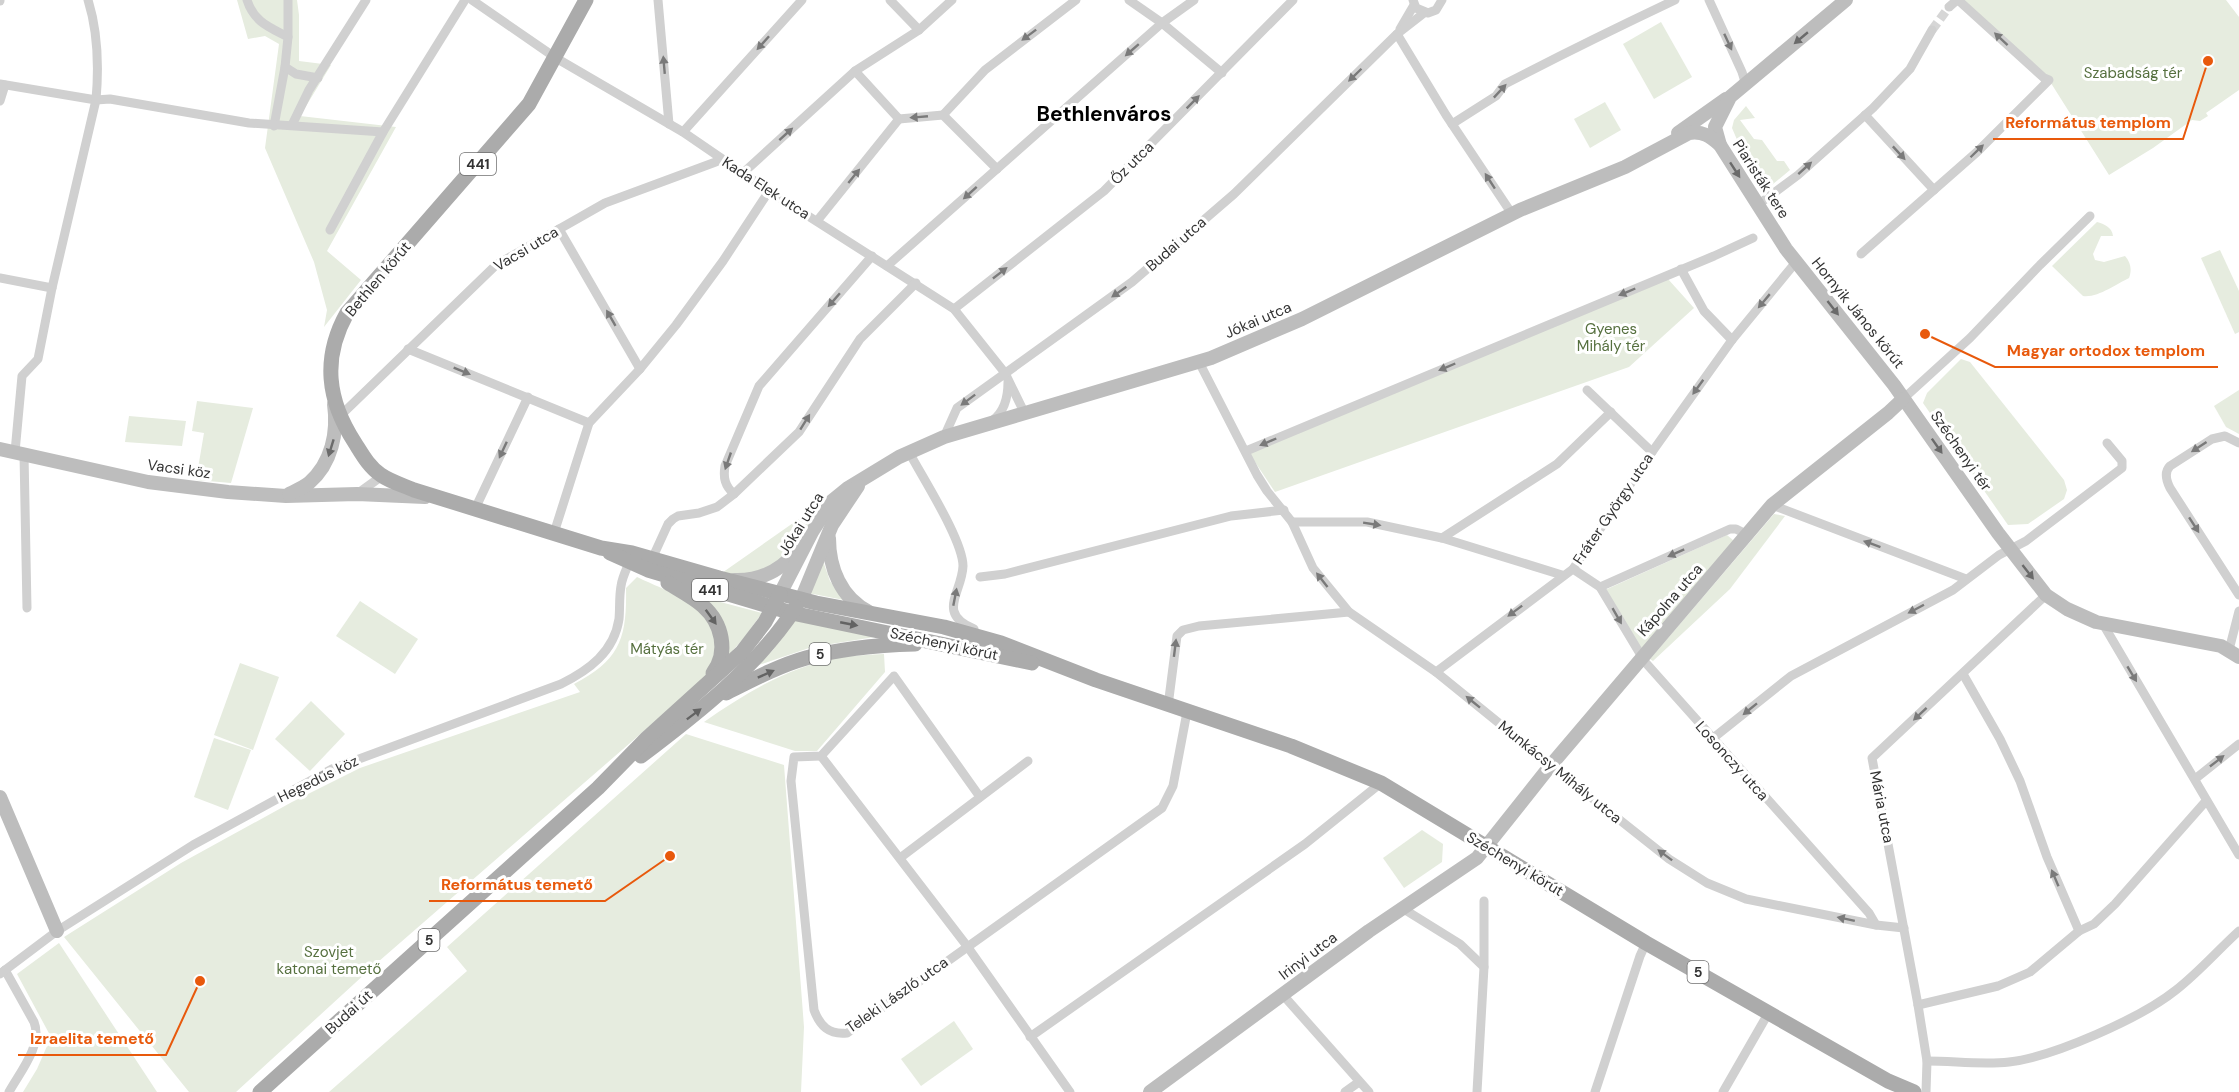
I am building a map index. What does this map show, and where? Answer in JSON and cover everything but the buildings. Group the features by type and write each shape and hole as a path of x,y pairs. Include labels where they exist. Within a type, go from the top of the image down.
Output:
{"main road":[{"name":"Bethlen körút","path":"586,0 529,104 347,313 333,346 330,366 332,390 340,416 365,459 382,476 406,487 601,548 632,553 650,565 706,589 777,600"},
{"name":"Bethlen körút","path":"601,548 629,563 719,578 777,600"},
{"path":"650,565 702,604 719,628 723,647 721,656 717,668 704,685"},
{"name":"5","path":"777,600 801,600"},
{"name":"5","path":"777,600 792,613"},
{"name":"5","path":"704,685 742,652 756,635 777,600"},
{"name":"5","path":"713,699 766,647 801,600"},
{"name":"Széchenyi körút","path":"801,600 944,627 1002,643 1168,706 1291,746 1381,783 1646,943 1888,1081 1914,1092"},
{"name":"Széchenyi körút","path":"792,613 1035,664 1096,680"},
{"name":"5","path":"713,699 804,658 853,648 936,643"},
{"name":"Budai út","path":"260,1092 598,788 704,685"},
{"name":"Budai út","path":"598,788 713,699"}],"street":[{"path":"27,608 19,453 22,376 38,359 51,288 96,100 98,70 93,18 88,0"},
{"path":"247,0 254,16 261,23 288,37"},
{"path":"274,126 285,67 288,0"},
{"path":"292,125 366,0"},
{"path":"330,230 383,132 465,0"},
{"name":"Kada Elek utca","path":"472,0 556,58 683,132 721,160 954,309 1006,376 1024,412"},
{"path":"658,0 669,124"},
{"path":"683,132 802,0"},
{"path":"890,0 919,30"},
{"path":"743,173 855,71 919,30 952,0"},
{"path":"817,221 899,119 943,115 985,70 1076,0"},
{"path":"1129,0 1162,23 1222,73"},
{"path":"887,266 1162,23 1194,0"},
{"name":"Őz utca","path":"954,309 1104,191 1293,0"},
{"path":"1442,2 1452,0"},
{"path":"1452,124 1496,96 1505,84 1674,0"},
{"path":"1709,0 1746,85"},
{"path":"1654,150 1746,85 1846,0"},
{"path":"1861,254 1977,152 2049,80 1958,0 1948,7"},
{"path":"1413,2 1424,13"},
{"name":"Budai utca","path":"1397,34 1413,2"},
{"name":"Budai utca","path":"944,437 957,408 1006,376 1149,268 1234,194 1397,34 1424,13 1432,12 1442,2"},
{"path":"1758,204 1798,175 1910,69 1932,30"},
{"path":"1397,34 1452,124 1512,214"},
{"path":"285,67 296,74 318,78"},
{"path":"855,71 899,119"},
{"path":"0,101 2,85 96,100 110,99 274,126 292,125 383,132"},
{"path":"1720,145 1715,127 1730,97"},
{"path":"943,115 997,169"},
{"path":"1864,115 1934,190"},
{"name":"Piaristák tere","path":"1654,150 1694,132 1710,135 1720,145 1786,249"},
{"name":"Jókai utca","path":"777,600 812,532 832,501 848,488 909,452 944,437 987,423 1199,362 1302,319 1512,214 1625,167 1654,150"},
{"name":"Vacsi utca","path":"340,416 496,265 605,203 721,160"},
{"path":"554,533 589,423 640,369 676,326 723,261 769,191"},
{"path":"1903,399 1970,338 2040,264 2090,216"},
{"path":"559,229 640,369"},
{"path":"1246,451 1753,238"},
{"name":"Hornyik János körút","path":"1786,249 1903,399"},
{"path":"734,494 725,483 725,465 759,386 872,256"},
{"path":"1681,269 1704,311 1732,340 1796,262"},
{"path":"0,278 51,288"},
{"path":"650,565 668,524 673,519 713,508 734,494 799,432 860,339 916,283"},
{"name":"Fráter György utca","path":"1436,672 1562,575 1573,569 1652,452 1732,340"},
{"path":"408,349 589,423"},
{"name":"Munkácsy Mihály utca","path":"1199,362 1267,491 1292,522 1313,568 1349,612 1436,672 1669,859 1707,883 1746,899 1876,926 1904,928"},
{"path":"987,423 996,418 1005,404 1006,376"},
{"path":"286,496 310,482 327,460 335,428 332,390"},
{"path":"1587,390 1652,452"},
{"path":"475,509 528,397"},
{"name":"Kápolna utca","path":"1486,847 1551,765 1772,505 1903,399"},
{"name":"Széchenyi tér","path":"1903,399 2010,549 2046,595"},
{"path":"1442,538 1557,464 1611,412"},
{"path":"2239,443 2225,436 2212,439 2170,466 2166,474 2170,488 2239,595"},
{"path":"1712,739 1791,676 1953,590 2010,549 2026,541 2122,468 2122,461 2107,443"},
{"name":"Vacsi köz","path":"0,449 148,482 228,492 286,496 357,494 444,499"},
{"path":"909,452 953,535 963,566 953,600 956,617 963,624 1002,643"},
{"path":"357,494 382,476"},
{"name":"Jókai utca","path":"801,600 829,533 860,482"},
{"path":"1772,505 1966,579"},
{"path":"980,577 1005,574 1231,516 1284,510"},
{"path":"1292,522 1367,522 1442,538 1562,575"},
{"path":"1573,569 1600,587 1730,529 1736,529 1748,535"},
{"path":"719,578 738,580 768,574 788,562 812,532"},
{"path":"829,533 831,562 839,583 859,606 877,615"},
{"name":"Hegedűs köz","path":"2,972 57,931 193,845 332,769 561,684 587,670 605,652 615,633 619,620 621,584 629,563"},
{"name":"Losonczy utca","path":"1600,587 1642,658 1869,913 1876,926"},
{"path":"2046,595 2067,609 2103,624 2221,646 2234,654 2239,611"},
{"name":"Mária utca","path":"1926,1092 1927,1061 1918,1005 1872,758 2046,595"},
{"path":"1168,706 1179,632 1199,626 1349,612"},
{"path":"2103,624 2239,855"},
{"path":"1963,674 2000,739 2020,781 2047,857 2079,931"},
{"path":"980,797 894,676 821,756 967,946 1070,1092"},
{"name":"Teleki László utca","path":"821,756 794,757 791,781 814,1010 819,1023 829,1031 839,1034 847,1033 1162,808 1173,786 1187,712"},
{"path":"2195,779 2239,744"},
{"path":"900,858 1028,761"},
{"path":"1030,1037 1305,844 1381,783"},
{"path":"0,796 57,931"},
{"path":"1918,1005 1998,986 2030,972 2079,931 2094,924 2115,904 2206,801"},
{"name":"Irinyi utca","path":"1150,1092 1402,908 1477,858 1486,847"},
{"path":"1477,1092 1484,967 1484,901"},
{"path":"1402,908 1460,944 1484,967"},
{"path":"1927,1061 2007,1062 2042,1055 2099,1033 2176,990 2239,931"},
{"path":"1595,1092 1646,943"},
{"path":"2,972 34,1022 37,1031 29,1057 9,1092"},
{"path":"1283,995 1369,1092"},
{"path":"1723,1092 1769,1012"},
{"path":"1345,1092 1359,1082"}],"green space":[{"path":"237,0 297,0 299,61 331,65 300,116 396,127 327,251 361,280 324,327 327,310 314,262 265,148 279,44 265,36 248,39"},
{"name":"Szabadság tér","path":"1958,0 2226,0 2239,17 2239,90 2206,113 2208,116 2200,121 2192,120 2109,175 2049,80"},
{"path":"1661,22 1692,77 1654,99 1623,44"},
{"path":"1605,102 1621,130 1590,148 1574,119"},
{"path":"1746,106 1755,118 1740,120 1754,139 1762,140 1777,161 1784,161 1790,170 1767,189 1732,128 1734,120"},
{"path":"2097,222 2109,228 2113,236 2101,236 2093,254 2095,260 2104,262 2125,256 2130,264 2129,278 2095,295 2083,296 2052,266"},
{"path":"2220,250 2239,291 2239,332 2235,334 2201,258"},
{"name":"Gyenes Mihály tér","path":"1668,279 1694,308 1629,367 1275,492 1249,453"},
{"path":"1961,359 1970,362 2064,480 2067,490 2064,499 2028,524 2008,525 1923,403 1927,393"},
{"path":"2239,390 2239,434 2226,427 2214,406"},
{"path":"197,401 253,408 231,483 196,480 204,433 192,431"},
{"path":"129,416 186,421 182,446 125,442"},
{"path":"806,514 813,519 802,538 781,560 763,571 752,574 719,575"},
{"path":"1774,514 1785,516 1730,589 1653,661 1650,659"},
{"path":"1727,535 1734,541 1642,650 1605,590"},
{"path":"822,558 830,581 844,600 808,593"},
{"path":"637,577 688,602 708,621 714,633 716,647 706,677 378,962 236,1092 189,1092 64,937 181,863 292,802 360,768 580,692 574,684 602,666 618,646 625,621 626,588"},
{"path":"709,599 762,613 725,659 707,604"},
{"path":"360,601 418,639 395,674 336,636"},
{"path":"795,619 881,636 812,647 756,666 773,650"},
{"path":"884,654 885,672 817,751 795,751 704,722 736,700 805,667 842,657"},
{"path":"240,663 279,677 253,750 214,735"},
{"path":"311,701 345,734 310,771 275,739"},
{"path":"686,734 784,765 804,1027 801,1092 329,1092 467,971 447,947"},
{"path":"214,738 251,750 228,810 194,797"},
{"path":"1422,830 1443,844 1442,862 1404,888 1383,858"},
{"path":"59,943 157,1092 23,1092 37,1069 51,1037 17,974"},
{"path":"954,1021 973,1049 921,1086 901,1059"}],"tunnel":[{"path":"1932,30 1949,7"}],"place":[{"name":"Református templom","path":"2208,61"},
{"name":"Magyar ortodox templom","path":"1925,334"},
{"name":"Református temető","path":"670,856"},
{"name":"Izraelita temető","path":"200,981"}],"district":[{"name":"Bethlenváros","path":"1104,114"}],"park label":[{"name":"Mátyás tér","path":"667,649"},
{"name":"Szovjet katonai temető","path":"329,960"}]}
